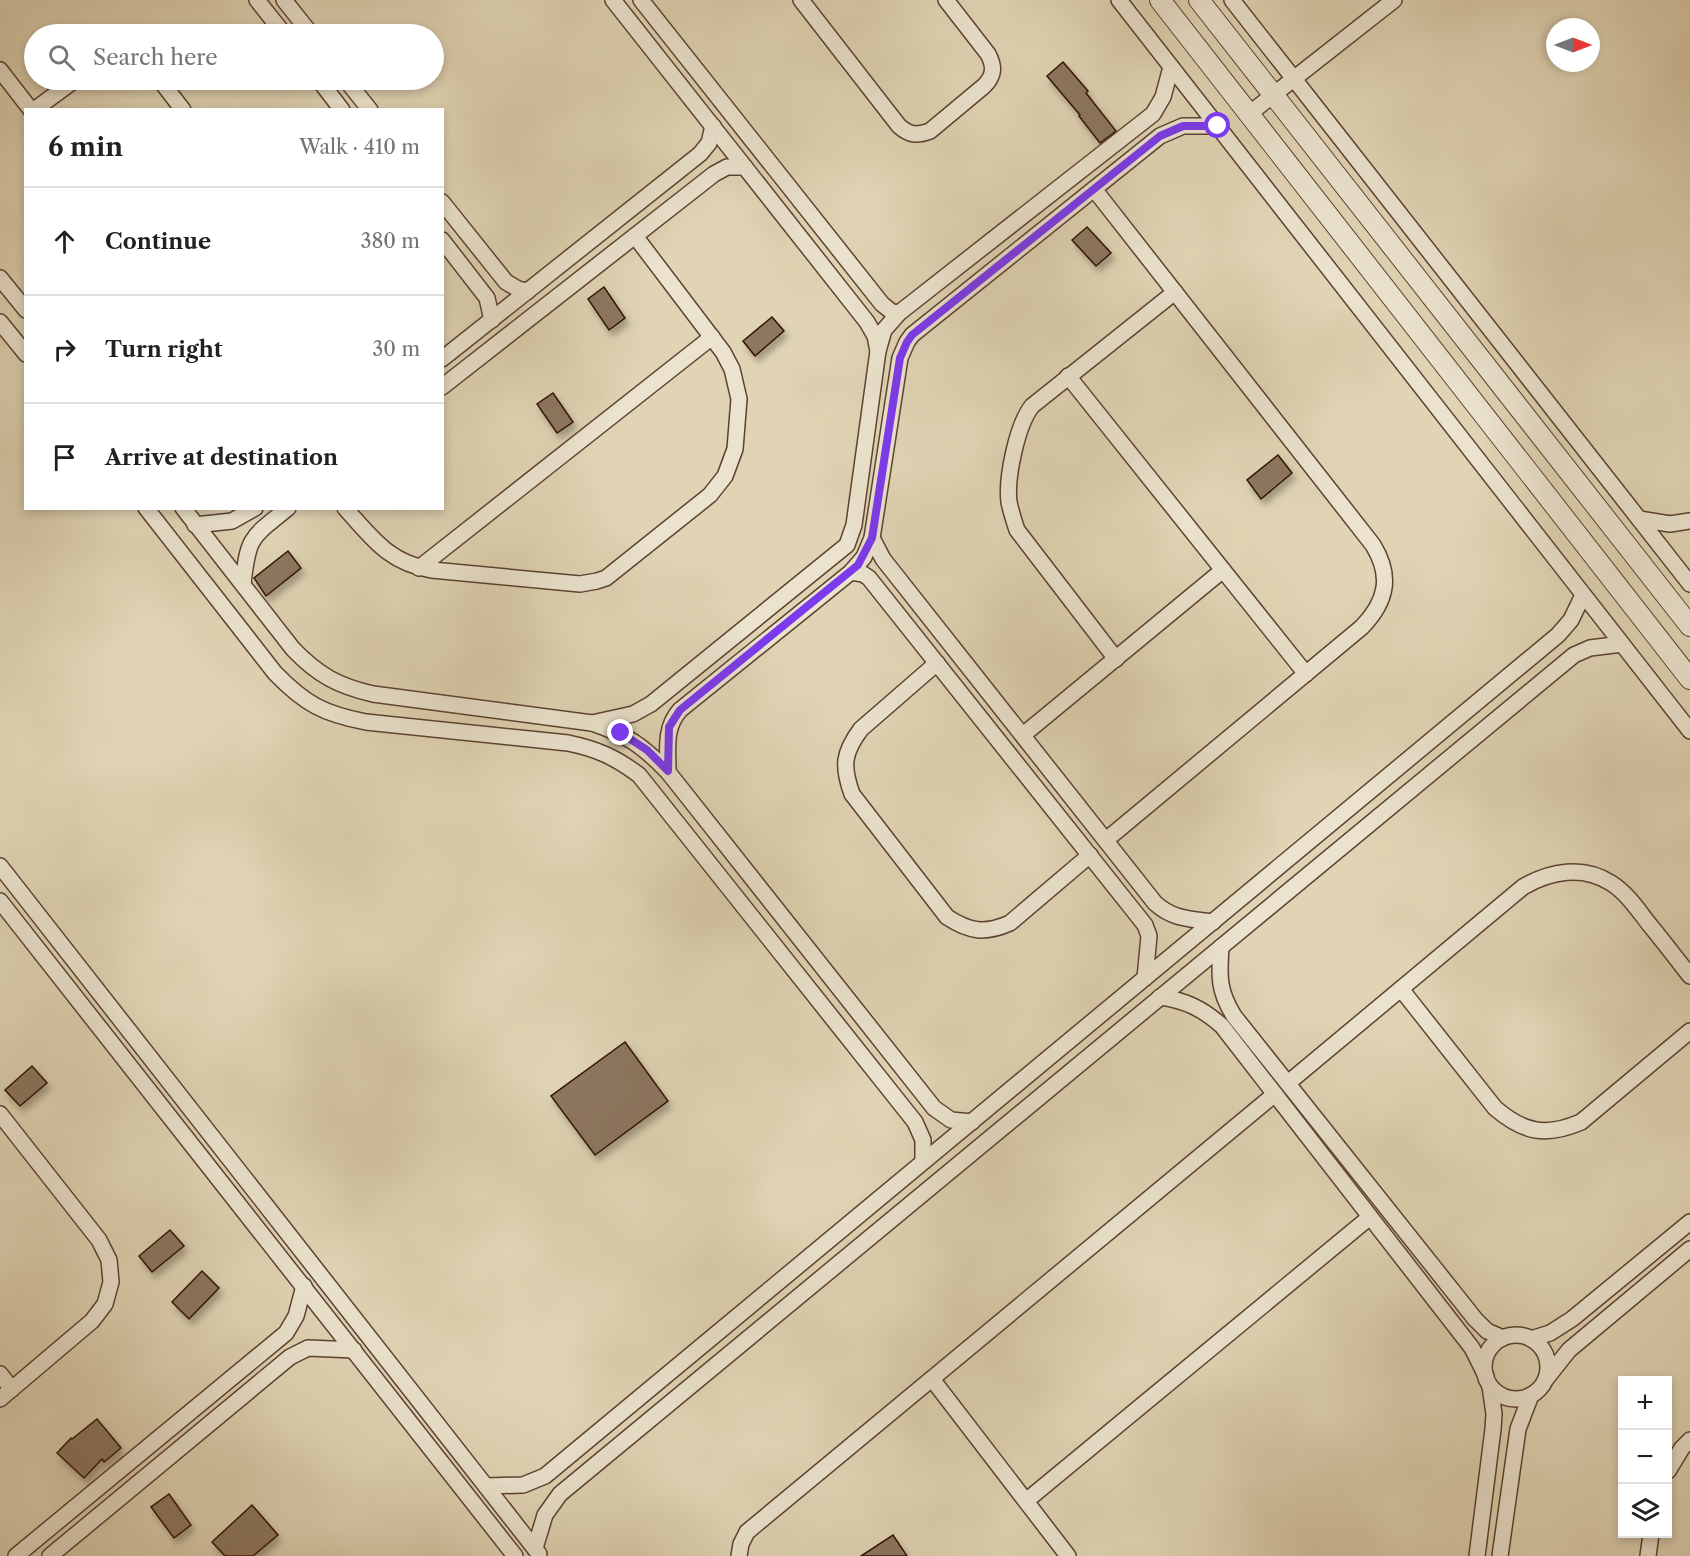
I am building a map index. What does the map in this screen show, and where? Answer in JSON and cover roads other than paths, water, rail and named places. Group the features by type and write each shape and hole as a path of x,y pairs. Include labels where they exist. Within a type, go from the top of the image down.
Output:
{"street":[{"path":"257,0 276,24"},
{"path":"284,0 303,24"},
{"path":"614,0 867,322 875,336 878,351"},
{"path":"641,0 882,304 892,312 899,313"},
{"path":"801,0 899,126 905,132 913,135 930,131 984,86 990,80 993,71 993,62 988,54 946,0"},
{"path":"1119,0 1690,731"},
{"path":"1160,0 1690,679"},
{"path":"1199,0 1690,626"},
{"path":"1232,0 1690,584"},
{"path":"1249,114 1394,0"},
{"path":"592,723 633,714 651,704 847,545 854,525 878,351 884,330 899,313 1153,114 1163,97 1171,66"},
{"path":"0,70 31,108"},
{"path":"36,108 61,90"},
{"path":"168,90 181,108"},
{"path":"327,90 340,108"},
{"path":"354,90 368,108"},
{"path":"444,357 700,154 709,143 713,126"},
{"path":"668,771 669,727 680,710 851,572 864,557 872,538 900,358 907,342 919,329 1167,131 1183,126 1218,126"},
{"path":"444,385 720,170 745,166"},
{"path":"1094,189 1373,544 1384,570 1385,584 1375,614 1362,627 1106,840"},
{"path":"444,204 506,282 528,291"},
{"path":"347,510 389,555 419,568 580,584 597,581 613,573 710,495 730,467 735,449 738,389 728,360 635,236"},
{"path":"444,243 487,298 492,320"},
{"path":"0,278 24,308"},
{"path":"1116,659 1017,530 1009,499 1017,438 1025,415 1032,406 1175,292"},
{"path":"0,322 24,352"},
{"path":"419,568 712,337"},
{"path":"1068,376 1306,674"},
{"path":"148,510 275,673 308,702 340,717 366,722 567,742 593,748 618,759 639,775 915,1122 923,1140 923,1162"},
{"path":"184,510 293,649 329,680 350,689 373,694 592,723 621,733 647,750 668,771 934,1108 951,1120 972,1122"},
{"path":"195,525 232,521 251,510"},
{"path":"243,584 247,548 253,538 286,510"},
{"path":"1639,519 1670,524 1690,520"},
{"path":"872,538 883,559 1155,903 1175,917 1213,922"},
{"path":"1023,735 1223,570"},
{"path":"851,572 863,574 869,578 1138,915 1149,936 1145,978"},
{"path":"486,1486 524,1485 545,1476 1558,635 1571,620 1583,595"},
{"path":"1558,635 1574,655"},
{"path":"538,1552 544,1515 560,1494 1574,655 1590,648 1622,644"},
{"path":"937,663 861,729 851,742 845,758 845,775 852,794 947,917 961,926 978,930 1002,926 1010,922 1090,855"},
{"path":"471,733 474,707"},
{"path":"0,866 538,1552"},
{"path":"1288,1083 1523,887 1538,878 1554,873 1573,871 1591,874 1611,883 1628,897 1690,976"},
{"path":"0,901 515,1556"},
{"path":"1138,915 1155,903"},
{"path":"1221,947 1221,988 1225,1002 1234,1016 1480,1325 1503,1338"},
{"path":"1401,989 1495,1108 1518,1125 1545,1131 1563,1129 1581,1122 1690,1031"},
{"path":"1160,997 1177,999 1194,1005 1209,1014 1222,1026 1472,1348 1488,1381 1502,1396 1524,1398 1532,1395 1569,1350 1690,1250"},
{"path":"1222,1026 1234,1016"},
{"path":"1039,1066 1055,1084"},
{"path":"142,1081 158,1068"},
{"path":"740,1556 741,1544 747,1532 1275,1094"},
{"path":"0,1114 99,1240 108,1260 111,1282 105,1304 92,1321 0,1399"},
{"path":"1026,1501 1370,1217"},
{"path":"1532,1339 1558,1329 1690,1222"},
{"path":"16,1556 268,1348 292,1325 304,1286"},
{"path":"1448,1317 1463,1304"},
{"path":"1578,1314 1591,1331"},
{"path":"1477,1556 1494,1414 1485,1361 1487,1354 1496,1342 1503,1338 1518,1335 1532,1339 1544,1352 1547,1361 1546,1379"},
{"path":"268,1348 281,1365"},
{"path":"50,1556 290,1357 308,1348 354,1350"},
{"path":"0,1374 12,1389"},
{"path":"932,1378 1068,1556"},
{"path":"1500,1556 1521,1417 1532,1395"},
{"path":"1672,1464 1690,1440"},
{"path":"1491,1446 1515,1448"},
{"path":"545,1476 560,1494"},
{"path":"1648,1556 1650,1538"}]}
